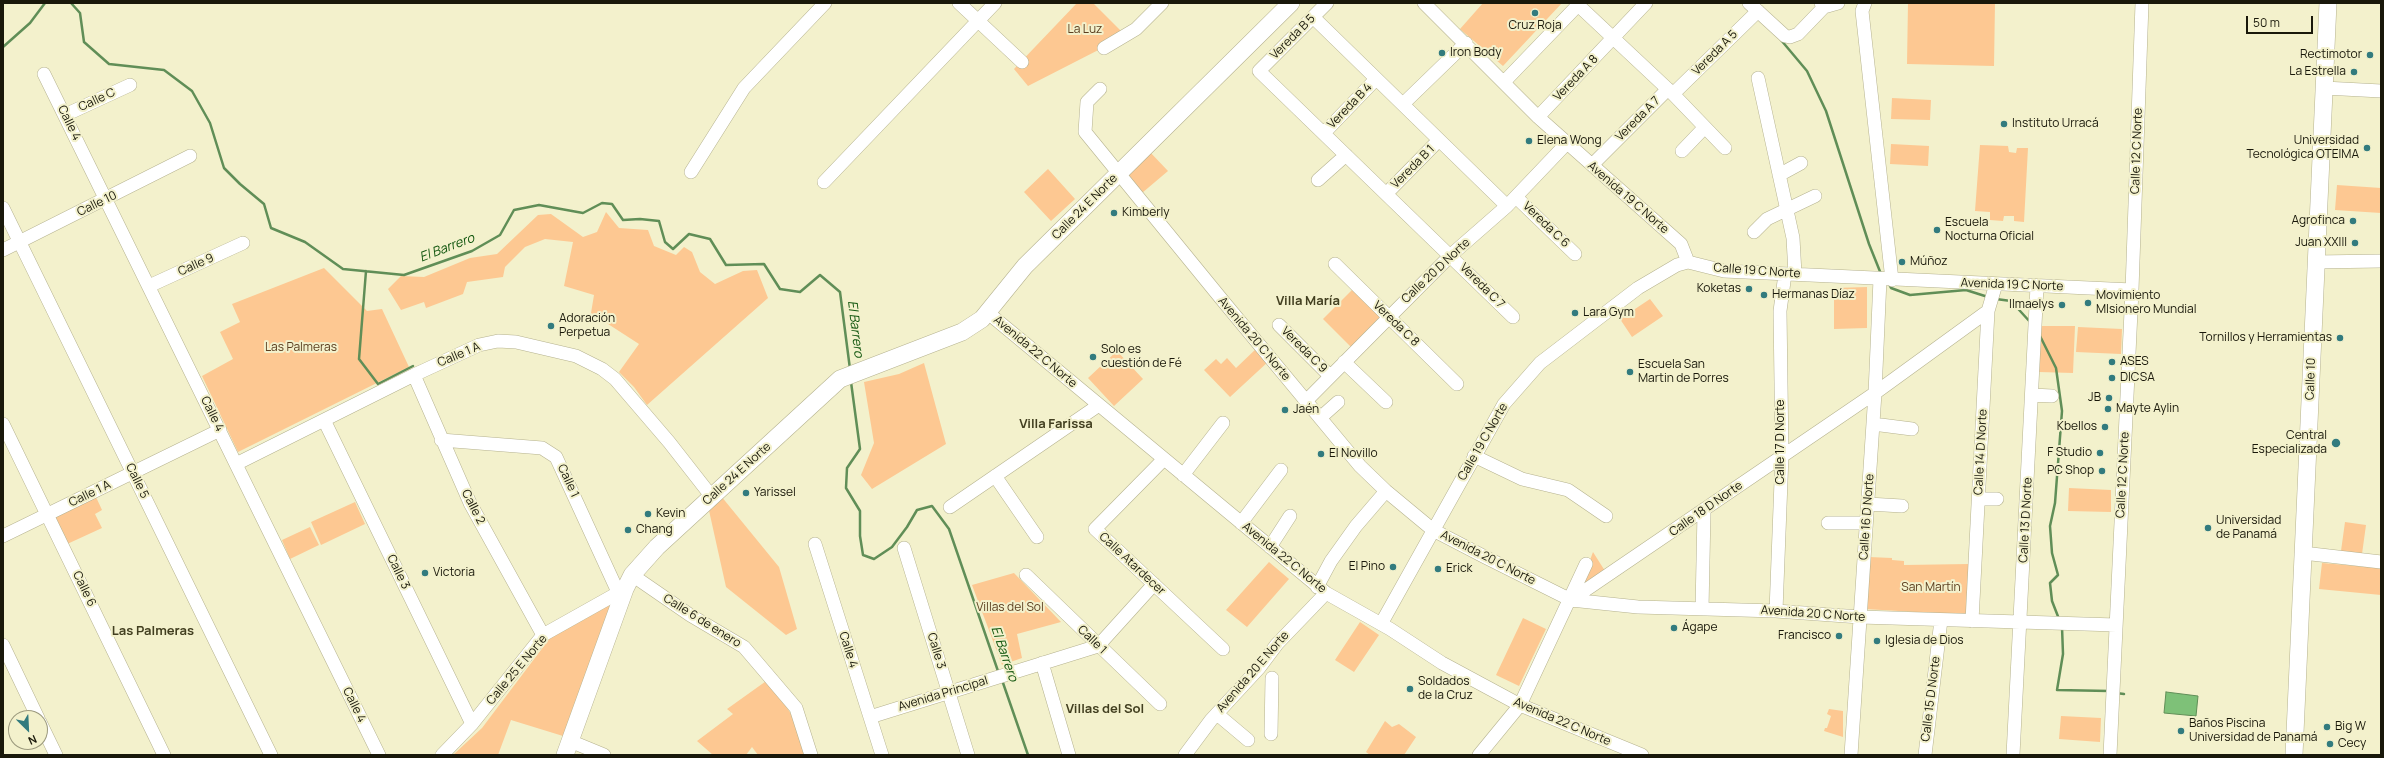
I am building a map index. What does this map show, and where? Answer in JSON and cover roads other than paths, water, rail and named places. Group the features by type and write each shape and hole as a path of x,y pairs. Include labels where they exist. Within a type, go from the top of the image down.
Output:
{"main road":[{"name":"Calle 24 E Norte","path":"568,748 625,585 657,547 851,375 962,332 982,318 1025,266 1291,3"},
{"name":"Calle 10","path":"2294,755 2328,3"}],"street":[{"path":"691,172 744,88 826,3"},
{"path":"959,3 1022,62"},
{"path":"824,182 995,3"},
{"path":"1104,48 1136,29 1162,3"},
{"name":"Vereda B 5","path":"1260,71 1327,3"},
{"name":"Avenida 19 C Norte","path":"1424,3 1466,43 1538,117 1681,244 1688,262"},
{"name":"Vereda A 8","path":"1538,117 1646,3"},
{"path":"1753,11 1785,36 1790,37 1798,34 1823,5 1838,3"},
{"name":"Calle 16 D Norte","path":"1851,755 1875,394 1886,279 1862,11 1865,3"},
{"name":"Calle 12 C Norte","path":"2110,755 2132,290 2142,3"},
{"path":"1504,82 1579,4 1613,39 1670,92 1725,148"},
{"name":"Vereda A 5","path":"1670,92 1753,11"},
{"path":"1313,18 1507,206"},
{"path":"1403,104 1466,43"},
{"name":"Vereda C 7","path":"1260,71 1451,255 1513,317"},
{"name":"Calle 4","path":"44,74 379,755"},
{"name":"Calle 17 D Norte","path":"1758,78 1793,238 1790,274 1780,311 1782,455 1776,611"},
{"name":"Vereda B 4","path":"1324,133 1376,79"},
{"name":"Calle C","path":"65,115 130,85"},
{"path":"2324,88 2381,91"},
{"name":"Avenida 20 C Norte","path":"1100,89 1087,102 1085,132 1360,466 1386,492 1433,530 1571,600 1638,607 1776,611 1860,617 2116,625"},
{"name":"Vereda A 7","path":"1592,165 1670,92"},
{"path":"1682,151 1704,128"},
{"name":"Vereda B 1","path":"1386,193 1439,140"},
{"name":"Calle 20 D Norte","path":"1306,401 1389,315 1451,255 1507,206 1567,143"},
{"path":"1318,180 1346,155"},
{"name":"Calle 10","path":"3,250 106,200 190,156"},
{"path":"1779,175 1802,163"},
{"path":"1754,232 1767,219 1815,196"},
{"name":"Vereda C 6","path":"1516,197 1575,254"},
{"name":"Calle 5","path":"3,208 271,755"},
{"name":"Calle 9","path":"149,286 243,243"},
{"path":"2316,262 2381,261"},
{"name":"Calle 19 C Norte","path":"1381,624 1504,404 1540,363 1638,288 1669,269 1688,262 1724,271 1886,279"},
{"name":"Vereda C 8","path":"1335,264 1389,315 1457,384"},
{"name":"Avenida 19 C Norte","path":"1886,279 2132,290"},
{"name":"Calle 14 D Norte","path":"1972,621 1988,311 1996,284"},
{"name":"Calle 13 D Norte","path":"2013,755 2037,286"},
{"name":"Calle 18 D Norte","path":"1571,600 1704,512 1782,455 1875,394 1988,311"},
{"name":"Avenida 22 C Norte","path":"987,312 1321,590 1381,624 1442,663 1520,705 1642,755"},
{"name":"Vereda C 9","path":"1279,325 1330,376"},
{"name":"Calle 1 A","path":"236,464 414,375 479,345 498,341 553,349 590,361 615,379 669,442 712,497"},
{"path":"1344,362 1386,402"},
{"name":"Calle 2","path":"414,375 441,440 470,503 543,635"},
{"path":"2032,395 2052,396"},
{"path":"1320,418 1338,402"},
{"path":"950,507 1099,405"},
{"name":"Calle 3","path":"324,420 472,724"},
{"path":"1182,475 1223,423"},
{"name":"Calle 6","path":"3,424 164,755"},
{"path":"1873,424 1912,429"},
{"name":"Calle 1 A","path":"3,536 220,430"},
{"name":"Calle 1","path":"441,440 542,448 556,457 625,585"},
{"path":"1474,456 1522,479 1568,490 1606,516"},
{"name":"Calle Atardecer","path":"1164,459 1095,529 1223,649"},
{"path":"1241,523 1281,470"},
{"path":"995,476 1037,537"},
{"name":"Avenida 20 E Norte","path":"1190,753 1217,714 1259,668 1321,590 1331,561 1356,526 1386,492"},
{"path":"1979,499 1997,499"},
{"path":"1868,504 1902,506"},
{"path":"1702,609 1704,512"},
{"path":"1270,547 1290,516"},
{"path":"1828,523 1866,523"},
{"name":"Calle 4","path":"815,544 882,755"},
{"name":"Calle 3","path":"904,548 968,755"},
{"path":"2303,553 2381,562"},
{"path":"1479,755 1520,705 1571,600 1586,564"},
{"name":"Calle 1","path":"1026,575 1098,646 1160,704"},
{"path":"1098,646 1154,584"},
{"name":"Calle 25 E Norte","path":"442,755 472,724 543,635 625,585"},
{"name":"Calle 6 de enero","path":"625,585 690,615 744,647 796,708 811,755"},
{"name":"Calle 15 D Norte","path":"1925,755 1941,620"},
{"path":"3,645 34,710"},
{"name":"Avenida Principal","path":"870,717 1098,646"},
{"path":"1042,663 1069,755"},
{"path":"1271,734 1272,678"},
{"path":"1217,714 1248,740"},
{"path":"48,738 56,755"},
{"path":"568,748 604,755"}],"waterway":[{"name":"El Barrero","path":"3,47 30,23 45,3"},
{"name":"El Barrero","path":"71,3 80,13 84,42 109,64 164,70 192,91 210,123 224,168 264,204 271,228 305,242 343,269 404,275 472,251 500,235 514,210 539,205 583,213 602,203 612,204 623,220 640,219 659,221 665,242 673,249 689,234 710,239 726,265 764,264 780,289 800,292 820,275 840,292 850,369"},
{"path":"1781,40 1807,71 1826,111 1869,244 1881,274"},
{"path":"366,271 359,359 378,384 413,366"},
{"path":"1889,284 1891,288 1910,295 1966,290 1988,297"},
{"path":"1996,299 2011,301 2031,323"},
{"path":"2040,336 2056,368 2062,411 2055,503 2050,526 2052,553 2058,575 2050,583 2052,601 2059,619"},
{"name":"El Barrero","path":"851,382 860,449 847,468 846,488 860,511 860,536 863,555 874,559 892,547 907,527 917,510 932,506 949,529 999,674"},
{"path":"2062,627 2063,654 2057,690 2109,691"},
{"name":"El Barrero","path":"1002,680 1028,755"},
{"path":"2116,693 2124,694"}],"place":[{"name":"Cruz Roja","path":"1535,13"},
{"name":"Iron Body","path":"1442,53"},
{"name":"Rectimotor","path":"2370,55"},
{"name":"La Estrella","path":"2354,72"},
{"name":"Instituto Urracá","path":"2004,124"},
{"name":"Elena Wong","path":"1529,141"},
{"name":"Universidad Tecnológica OTEIMA","path":"2367,148"},
{"name":"Kimberly","path":"1114,213"},
{"name":"Agrofinca","path":"2353,221"},
{"name":"Escuela Nocturna Oficial","path":"1937,230"},
{"name":"Juan XXIII","path":"2355,243"},
{"name":"Múñoz","path":"1902,262"},
{"name":"Koketas","path":"1749,289"},
{"name":"Hermanas Díaz","path":"1764,295"},
{"name":"Movimiento MIsionero Mundial","path":"2088,303"},
{"name":"Ilmaelys","path":"2062,305"},
{"name":"Lara Gym","path":"1575,313"},
{"name":"Adoración Perpetua","path":"551,326"},
{"name":"Tornillos y Herramientas","path":"2340,338"},
{"name":"Solo es cuestión de Fé","path":"1093,357"},
{"name":"ASES","path":"2112,362"},
{"name":"Escuela San Martin de Porres","path":"1630,372"},
{"name":"DICSA","path":"2112,378"},
{"name":"JB","path":"2109,398"},
{"name":"Mayte Aylin","path":"2108,409"},
{"name":"Jaén","path":"1285,410"},
{"name":"Kbellos","path":"2105,427"},
{"name":"Central Especializada","path":"2336,443"},
{"name":"F Studio","path":"2100,453"},
{"name":"El Novillo","path":"1321,454"},
{"name":"PC Shop","path":"2102,471"},
{"name":"Yarissel","path":"746,493"},
{"name":"Kevin","path":"648,514"},
{"name":"Universidad de Panamá","path":"2208,528"},
{"name":"Chang","path":"628,530"},
{"name":"El Pino","path":"1393,567"},
{"name":"Erick","path":"1438,569"},
{"name":"Victoria","path":"425,573"},
{"name":"Ágape","path":"1674,628"},
{"name":"Francisco","path":"1839,636"},
{"name":"Iglesia de Dios","path":"1877,641"},
{"name":"Soldados de la Cruz","path":"1410,689"},
{"name":"Big W","path":"2327,727"},
{"name":"Baños Piscina Universidad de Panamá","path":"2181,731"},
{"name":"Cecy","path":"2330,744"}],"district":[{"name":"Villa María","path":"1308,301"},
{"name":"Villa Farissa","path":"1056,424"},
{"name":"Las Palmeras","path":"153,631"},
{"name":"Villas del Sol","path":"1105,709"}],"park label":[{"name":"La Luz","path":"1085,30"},
{"name":"San Martín","path":"1931,588"}]}
